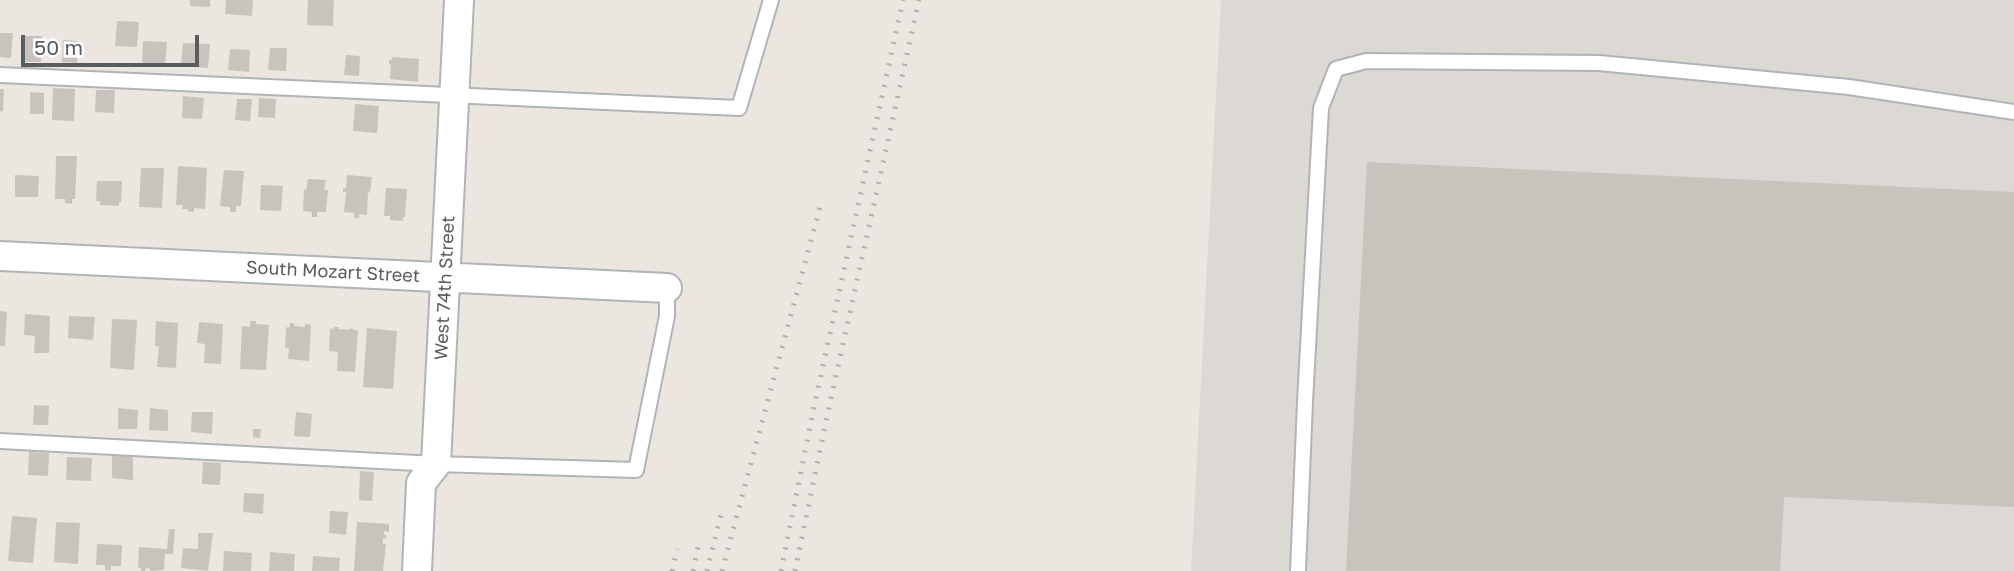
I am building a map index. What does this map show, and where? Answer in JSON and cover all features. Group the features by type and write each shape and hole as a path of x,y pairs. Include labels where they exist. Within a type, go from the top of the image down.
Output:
{"street":[{"name":"West 74th Street","path":"417,571 421,483 436,464 459,0"},
{"name":"South Mozart Street","path":"0,256 667,288"}],"lane":[{"path":"0,75 739,108 771,0"},
{"path":"1298,571 1321,108 1336,69 1366,61 1599,63 1849,87 2014,112"},
{"path":"0,441 436,464 635,470 667,316 667,288"}],"shaded area":[{"path":"1221,0 2014,0 2014,571 1191,571"}],"building":[{"path":"190,0 210,0 210,7 190,6"},
{"path":"226,0 253,0 252,16 225,14"},
{"path":"308,0 334,0 333,26 307,25"},
{"path":"117,21 139,22 137,47 115,46"},
{"path":"0,33 13,33 11,58 0,57"},
{"path":"22,36 42,36 41,62 21,62"},
{"path":"63,40 78,41 77,63 62,62"},
{"path":"143,41 167,42 165,66 142,65"},
{"path":"183,43 210,44 208,68 181,66"},
{"path":"270,48 287,48 286,71 268,70"},
{"path":"230,49 250,50 249,72 228,70"},
{"path":"346,55 360,56 359,76 344,75"},
{"path":"392,57 419,59 418,82 390,79 389,60 392,60"},
{"path":"53,88 75,89 74,121 52,120"},
{"path":"0,89 4,89 3,112 0,111"},
{"path":"96,90 115,90 114,113 95,112"},
{"path":"30,92 44,93 44,114 30,114"},
{"path":"183,96 204,98 202,119 182,118"},
{"path":"259,98 276,99 275,118 258,117"},
{"path":"237,99 252,99 250,121 235,120"},
{"path":"355,104 379,106 377,133 353,131"},
{"path":"56,156 77,156 75,199 72,199 72,204 65,203 65,199 55,199"},
{"path":"1367,162 2014,192 2014,507 1784,497 1780,571 1346,571"},
{"path":"178,166 207,168 205,209 194,208 194,212 182,209 183,205 176,205"},
{"path":"141,168 164,168 162,208 139,207"},
{"path":"224,170 244,171 241,206 236,206 236,212 230,212 230,207 220,206"},
{"path":"15,175 39,176 38,197 15,197"},
{"path":"347,175 372,177 367,215 359,214 359,218 354,218 354,213 344,212 346,192 343,192 343,188 346,188"},
{"path":"308,179 326,180 326,212 317,212 317,217 312,217 312,212 303,211 304,189 306,190"},
{"path":"97,181 122,181 119,206 100,205 100,201 96,201"},
{"path":"261,185 283,186 281,211 260,210"},
{"path":"386,188 407,189 403,221 390,220 390,216 384,216"},
{"path":"0,311 7,312 5,346 0,346"},
{"path":"25,314 50,316 49,353 34,353 35,336 24,335"},
{"path":"69,316 95,317 93,340 68,338"},
{"path":"112,319 137,320 134,370 110,368"},
{"path":"156,321 178,323 176,368 157,367 159,346 155,346"},
{"path":"250,321 269,325 266,370 240,369 242,326 250,327"},
{"path":"199,322 223,324 221,364 204,363 205,344 197,343"},
{"path":"290,323 294,323 294,326 311,325 309,361 288,359 289,348 285,348 286,327 289,328"},
{"path":"330,328 358,331 355,372 337,371 338,352 329,351"},
{"path":"367,328 397,331 393,389 363,387"},
{"path":"34,405 49,406 48,425 33,425"},
{"path":"118,408 138,410 137,429 118,429"},
{"path":"150,408 168,410 168,431 149,430"},
{"path":"192,412 213,412 212,434 191,432"},
{"path":"296,412 312,414 310,437 294,436"},
{"path":"253,429 261,429 260,438 253,437"},
{"path":"29,452 49,453 48,476 28,475"},
{"path":"112,455 133,456 133,480 112,478"},
{"path":"67,457 92,458 91,481 66,480"},
{"path":"203,462 221,463 220,485 202,484"},
{"path":"360,471 374,472 372,501 359,500"},
{"path":"244,493 264,494 263,514 243,512"},
{"path":"330,511 348,512 346,535 329,533"},
{"path":"12,516 37,518 33,563 8,561"},
{"path":"56,522 80,523 78,564 54,562"},
{"path":"357,522 389,524 389,532 384,531 386,539 383,538 383,544 386,544 383,571 354,571"},
{"path":"169,529 175,529 173,554 165,554 164,570 150,571 146,568 141,571 141,568 138,568 139,547 167,549"},
{"path":"198,533 213,533 208,571 181,568 183,548 198,549"},
{"path":"97,544 122,545 121,566 111,566 111,570 105,570 105,565 96,565"},
{"path":"224,551 252,553 251,571 223,571"},
{"path":"270,552 295,554 294,571 269,571"},
{"path":"313,556 340,558 339,571 312,571"}],"railway":[{"path":"781,571 903,0"},
{"path":"795,571 919,0"},
{"path":"722,571 820,207"},
{"path":"707,571 723,507"},
{"path":"693,571 698,547"},
{"path":"672,571 677,549"}]}
